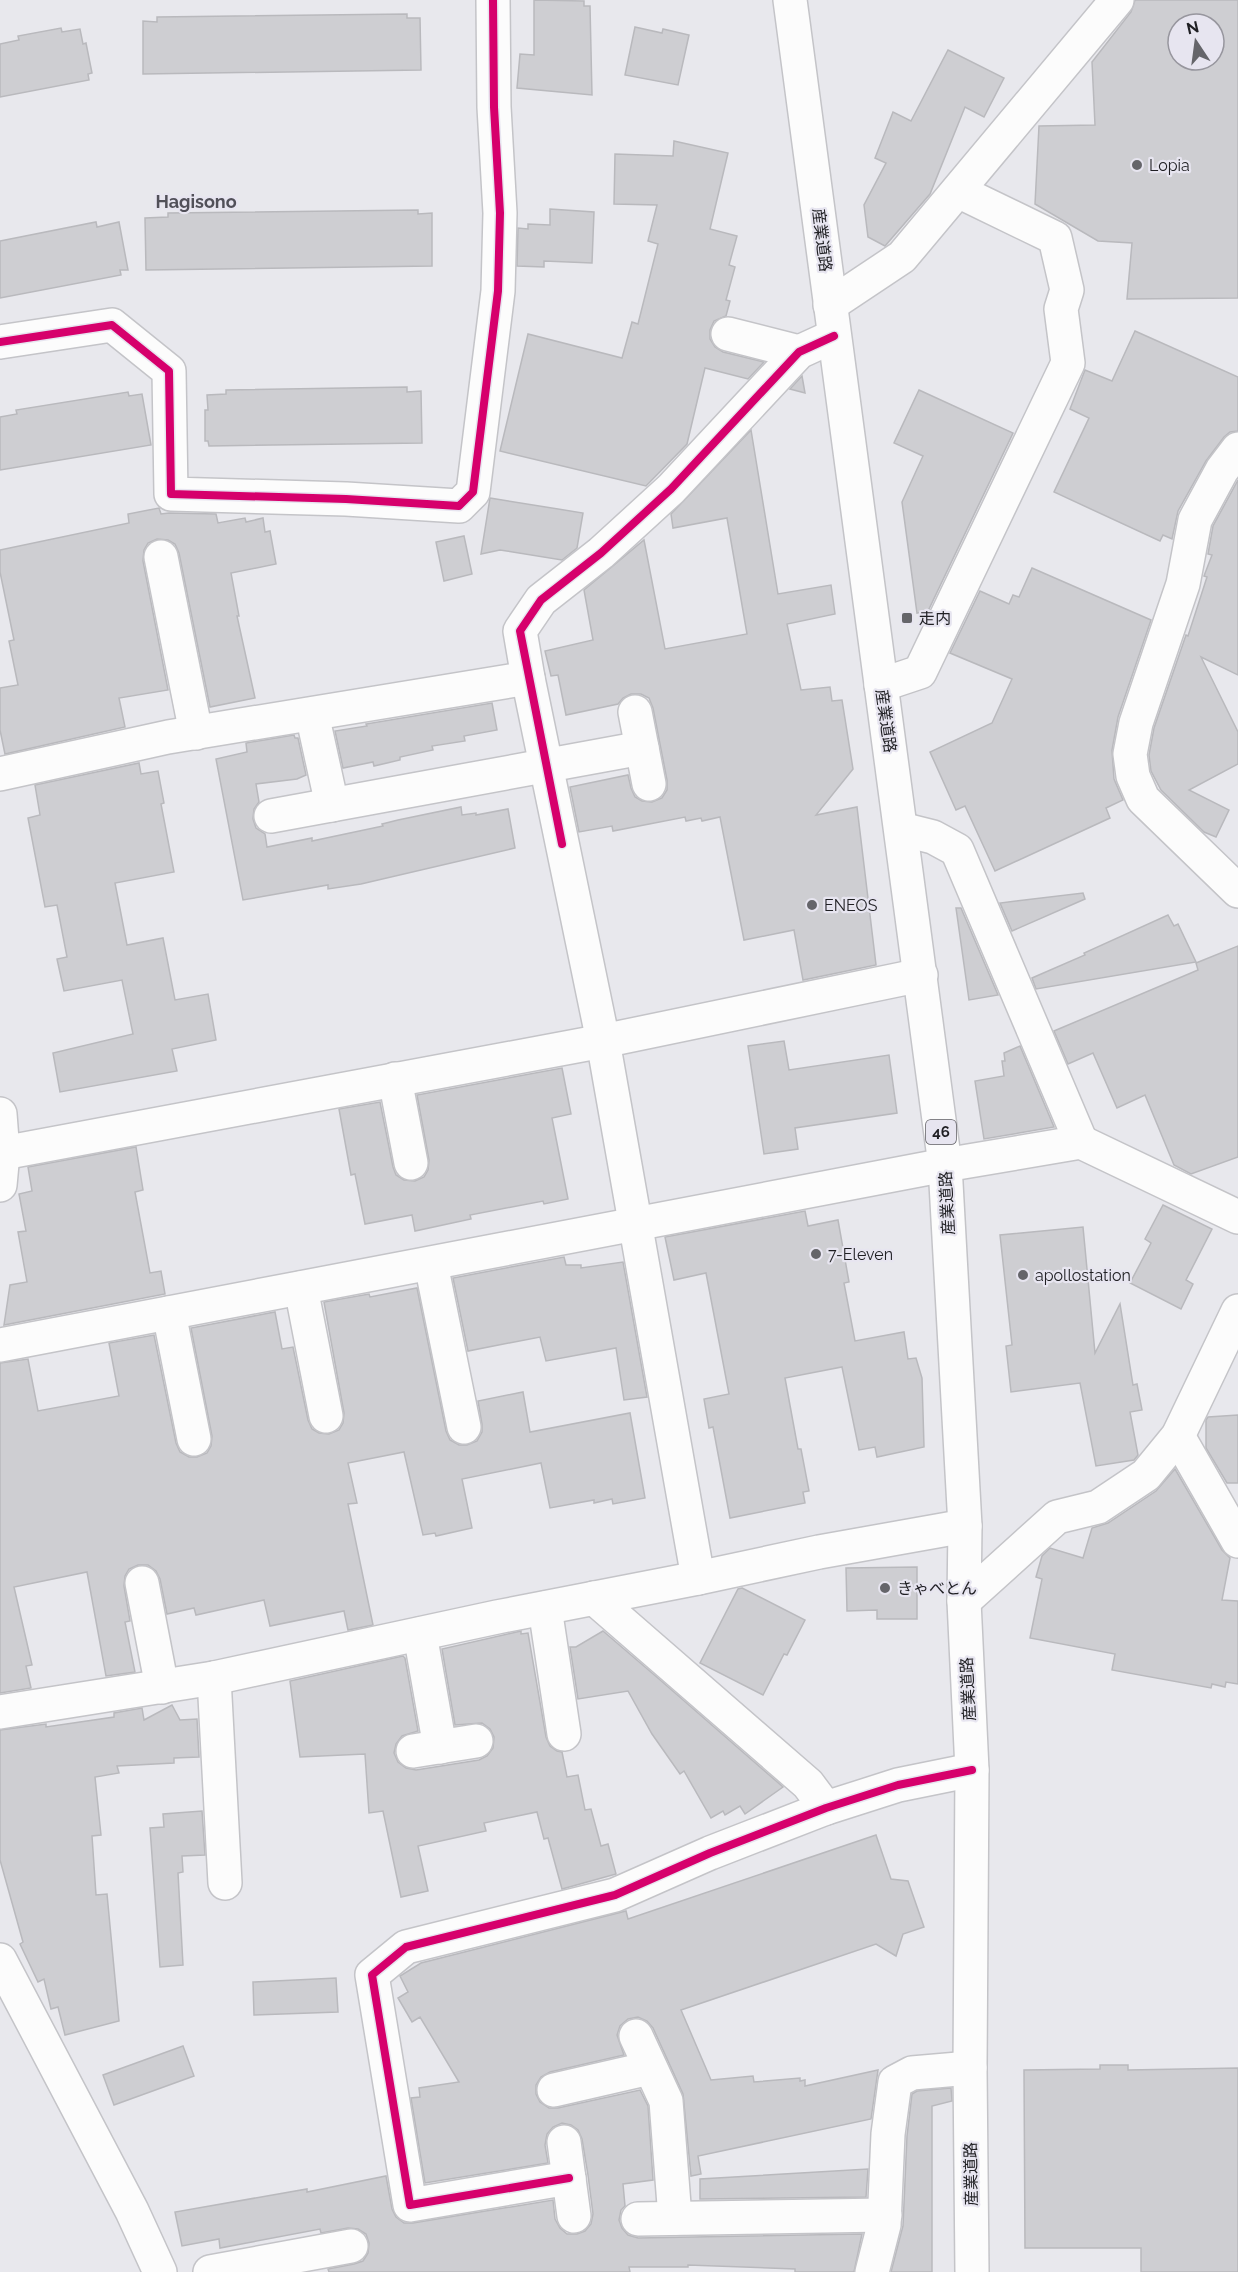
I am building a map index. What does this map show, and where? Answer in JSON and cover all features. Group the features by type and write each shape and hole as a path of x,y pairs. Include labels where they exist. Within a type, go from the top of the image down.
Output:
{"street":[{"path":"0,342 112,325 169,371 171,494 346,498 459,506 473,492 498,291 500,213 494,106 492,0"},
{"name":"産業道路","path":"790,0 945,1165 965,1526 964,1601 972,1770 969,2068 972,2272"},
{"path":"698,1578 603,1041 520,631 541,600 601,553 671,489 832,320 902,258 1117,0"},
{"path":"881,685 920,672 1068,363 1061,309 1067,290 1055,238 958,191"},
{"path":"728,334 800,352"},
{"path":"1238,449 1222,470 1195,520 1183,584 1136,723 1130,754 1132,776 1143,799 1238,891"},
{"path":"161,557 196,733"},
{"path":"0,774 168,737 528,678"},
{"path":"635,712 649,784"},
{"path":"312,714 332,805"},
{"path":"271,816 642,748"},
{"path":"901,829 933,837 957,850 1081,1142"},
{"path":"0,1114 1,1169 395,1079 603,1041 921,975"},
{"path":"395,1079 411,1162"},
{"path":"0,1345 945,1165 1081,1142 1238,1217"},
{"path":"431,1264 464,1427"},
{"path":"301,1288 326,1416"},
{"path":"964,1601 1057,1516 1098,1507 1146,1475 1178,1436 1238,1311"},
{"path":"170,1313 194,1439"},
{"path":"1178,1436 1238,1541"},
{"path":"0,1712 214,1678 819,1552 965,1526"},
{"path":"142,1583 162,1688"},
{"path":"594,1598 808,1784 826,1808"},
{"path":"544,1608 564,1734"},
{"path":"420,1634 426,1749 476,1741"},
{"path":"214,1678 225,1883"},
{"path":"569,2178 410,2205 372,1975 406,1947 615,1895 710,1853 826,1808 898,1785 972,1770"},
{"path":"0,1960 132,2211 160,2272"},
{"path":"636,2036 666,2101 675,2218"},
{"path":"554,2090 650,2068"},
{"path":"872,2272 885,2215 888,2134 895,2082 912,2073 969,2068"},
{"path":"564,2142 574,2216"},
{"path":"638,2219 885,2215"},
{"path":"210,2272 351,2246"}],"building":[{"path":"534,0 584,1 584,6 590,6 592,95 517,88 520,54 534,55"},
{"name":"Lopia","path":"1135,0 1238,0 1238,298 1127,299 1132,243 1098,241 1035,204 1039,126 1095,125 1092,62 1131,12"},
{"path":"407,14 407,18 420,18 421,70 143,74 143,21 157,22 157,17"},
{"path":"635,27 662,33 663,29 689,35 678,85 625,75"},
{"path":"61,28 62,32 80,29 83,44 86,43 92,73 88,74 89,80 0,97 0,44 19,40 18,36"},
{"path":"948,50 1004,78 984,117 965,107 930,194 885,246 868,237 864,205 886,163 875,158 893,112 911,121"},
{"path":"674,141 728,153 710,229 737,236 729,265 735,267 726,300 730,301 726,316 714,321 710,330 710,339 715,347 723,352 764,362 748,379 705,368 687,444 646,486 500,451 528,334 622,358 632,322 638,324 658,244 648,241 657,205 614,204 615,154 673,156"},
{"path":"550,209 594,212 592,263 544,261 544,267 517,266 518,228 528,229 528,224 550,225"},
{"path":"418,210 418,214 432,213 432,266 146,270 145,218 168,217 168,213"},
{"path":"96,222 97,227 119,222 128,270 120,270 121,275 0,298 0,241"},
{"path":"1135,331 1238,377 1238,431 1230,432 1224,437 1206,461 1178,511 1172,539 1163,535 1160,541 1054,492 1089,418 1070,409 1085,370 1112,381"},
{"path":"802,376 805,393 790,389"},
{"path":"407,387 407,392 421,391 422,443 209,446 208,441 205,441 207,395 226,394 226,390"},
{"path":"919,390 1013,433 928,611 917,613 902,502 923,456 894,443"},
{"path":"128,392 129,396 142,394 151,445 0,470 0,417 17,414 16,410"},
{"path":"751,430 778,594 831,585 835,614 787,624 801,690 830,687 832,701 842,700 853,769 816,815 857,807 876,965 803,980 794,930 744,940 720,817 702,821 701,818 686,821 685,817 613,831 612,826 579,832 570,787 628,775 635,797 642,801 652,802 662,798 667,790 667,780 649,698 641,694 631,694 618,704 566,715 558,675 551,676 545,651 593,640 584,590 644,540 665,649 747,634 727,518 673,528 671,514"},
{"path":"1238,480 1238,675 1201,657 1238,732 1238,764 1189,790 1229,810 1216,837 1204,832 1161,790 1151,771 1149,755 1154,728 1207,577 1204,576 1212,555 1208,554 1213,526"},
{"path":"490,498 583,513 577,548 562,560 500,550 481,554"},
{"path":"159,508 161,514 216,514 218,523 245,518 246,522 263,518 265,532 270,531 276,564 231,573 239,616 237,616 255,698 210,707 179,553 175,544 168,540 157,539 148,543 144,550 143,561 168,690 119,698 125,727 5,754 0,730 0,688 18,685 9,641 14,640 0,572 0,550 129,523 128,514"},
{"path":"464,536 472,574 444,581 436,542"},
{"path":"1032,568 1151,620 1118,717 1112,750 1114,779 1123,800 1106,808 1110,818 995,871 965,806 956,810 930,752 992,723 1012,679 950,653 980,591 1009,604 1013,595 1019,597"},
{"path":"492,703 497,730 464,736 465,741 432,746 433,750 400,757 400,760 374,766 373,762 343,768 335,731"},
{"path":"294,735 298,738 306,775 297,779 256,784 259,802 254,809 253,819 256,828 265,834 267,847 312,838 312,841 461,807 462,815 476,813 476,815 508,809 515,848 361,884 328,889 328,885 243,900 216,759 247,752 246,743"},
{"path":"139,763 141,774 158,771 164,803 161,804 174,872 115,883 127,945 163,938 175,1000 208,994 216,1040 172,1049 177,1071 60,1092 53,1053 133,1034 122,980 64,991 57,959 67,957 57,905 45,907 28,818 40,815 35,785"},
{"path":"1083,893 1085,899 1012,931 1000,903"},
{"path":"956,908 961,908 998,995 969,1000"},
{"path":"1168,915 1174,926 1178,924 1196,962 1036,989 1032,978"},
{"path":"1238,946 1238,1157 1191,1174 1174,1165 1145,1095 1117,1108 1093,1053 1068,1064 1054,1031 1198,970 1196,963"},
{"path":"784,1041 789,1070 889,1055 897,1113 795,1128 798,1149 764,1154 748,1046"},
{"path":"1020,1046 1054,1127 984,1139 975,1081 1004,1076 1002,1061 1005,1061 1004,1053"},
{"path":"562,1068 571,1114 552,1118 568,1199 544,1204 543,1201 470,1215 471,1219 415,1231 412,1215 365,1224 355,1174 351,1175 339,1109 380,1102 396,1175 404,1180 415,1181 424,1177 428,1170 429,1160 417,1095"},
{"path":"136,1147 143,1190 135,1192 150,1273 161,1271 165,1294 4,1325 10,1285 27,1282 18,1232 26,1231 19,1194 32,1191 28,1167"},
{"path":"1163,1205 1212,1229 1186,1280 1193,1284 1181,1309 1130,1283 1151,1243 1145,1239"},
{"path":"805,1211 808,1226 838,1220 849,1282 844,1283 855,1341 904,1332 908,1359 916,1358 922,1378 924,1447 877,1457 875,1447 859,1450 842,1367 785,1378 798,1449 801,1449 809,1491 803,1492 805,1503 730,1518 713,1427 709,1428 704,1399 729,1394 706,1273 674,1280 665,1237"},
{"path":"1083,1227 1095,1353 1120,1304 1133,1385 1137,1384 1142,1410 1130,1412 1138,1455 1134,1460 1096,1466 1080,1383 1011,1392 1006,1346 1012,1345 1000,1235"},
{"path":"564,1257 566,1265 581,1265 581,1268 623,1262 647,1397 624,1400 616,1348 546,1361 540,1337 468,1351 453,1278"},
{"path":"417,1288 446,1431 450,1440 459,1445 477,1441 482,1432 478,1401 523,1392 530,1432 630,1413 645,1498 613,1504 612,1499 594,1503 594,1500 550,1508 541,1463 462,1479 472,1528 436,1536 435,1533 423,1535 404,1452 348,1463 357,1503 348,1504 373,1625 348,1630 344,1611 270,1626 264,1600 196,1615 194,1608 167,1614 160,1579 156,1571 148,1565 138,1565 129,1569 125,1576 124,1586 130,1621 125,1622 135,1672 106,1676 87,1572 14,1587 32,1665 26,1666 31,1688 0,1693 0,1363 28,1359 38,1411 119,1396 109,1343 154,1335 176,1443 180,1452 189,1457 197,1457 207,1453 211,1446 212,1436 191,1328 275,1312 282,1349 293,1347 308,1420 312,1429 319,1433 329,1434 339,1430 343,1423 344,1413 324,1302 369,1294 370,1297"},
{"path":"1238,1415 1238,1483 1227,1483 1206,1448 1206,1420 1208,1417"},
{"path":"1175,1469 1222,1550 1230,1558 1222,1600 1238,1601 1238,1684 1226,1682 1225,1687 1212,1684 1211,1688 1112,1670 1115,1654 1030,1638 1042,1579 1036,1577 1042,1556 1050,1548 1083,1558 1092,1528 1108,1523 1156,1491"},
{"path":"917,1567 917,1619 877,1619 877,1610 847,1611 846,1568"},
{"path":"742,1588 805,1620 763,1695 700,1663 738,1589"},
{"path":"521,1631 521,1634 528,1633 546,1737 550,1746 562,1752 567,1777 578,1775 585,1810 591,1809 601,1846 608,1844 616,1874 562,1889 548,1838 544,1839 537,1812 484,1823 486,1831 418,1846 428,1891 401,1897 383,1811 369,1813 365,1754 300,1757 290,1681 403,1656 418,1731 402,1736 396,1744 394,1753 398,1762 406,1768 416,1770 479,1760 487,1756 493,1748 494,1737 490,1729 482,1723 455,1725 442,1649"},
{"path":"603,1631 783,1787 745,1814 740,1806 725,1815 723,1811 711,1818 684,1771 680,1774 652,1734 628,1691 578,1699 570,1647 576,1647"},
{"path":"172,1705 180,1720 197,1719 199,1757 174,1758 174,1763 117,1766 119,1773 95,1777 101,1835 92,1836 96,1895 107,1894 119,2021 65,2035 58,2007 51,2009 44,1979 38,1982 20,1944 23,1942 0,1860 0,1730 46,1724 46,1727 114,1717 114,1713 142,1708 144,1720"},
{"path":"202,1811 205,1855 182,1856 183,1872 178,1873 183,1965 160,1967 150,1828 164,1827 163,1814"},
{"path":"876,1835 891,1879 908,1881 924,1927 903,1934 896,1956 876,1944 681,2010 711,2080 753,2076 754,2082 800,2078 800,2081 805,2080 805,2086 878,2070 871,2119 698,2156 701,2174 691,2176 683,2094 653,2028 647,2021 638,2017 628,2019 620,2026 617,2035 624,2055 550,2072 541,2077 536,2085 536,2094 540,2102 549,2108 640,2090 648,2106 653,2180 623,2184 625,2206 621,2210 619,2220 628,2235 638,2238 862,2234 854,2272 795,2272 795,2269 688,2265 688,2267 629,2267 630,2272 329,2272 328,2269 363,2261 368,2253 369,2243 366,2234 358,2229 348,2228 321,2233 320,2229 220,2248 219,2239 182,2246 175,2212 307,2189 307,2192 386,2176 392,2209 396,2217 404,2223 553,2200 555,2219 560,2228 567,2234 585,2231 591,2224 593,2214 588,2175 582,2139 578,2130 571,2125 562,2123 553,2127 547,2134 545,2145 548,2163 425,2183 411,2098 420,2097 419,2088 459,2082 420,2017 412,2022 398,1998 408,1992 400,1976 421,1963 626,1911 628,1919"},
{"path":"336,1978 338,2012 254,2015 253,1982"},
{"path":"183,2046 194,2076 114,2105 103,2075"},
{"path":"1100,2065 1128,2065 1128,2070 1238,2068 1238,2272 1141,2272 1141,2248 1025,2248 1024,2070 1100,2069"},
{"path":"951,2088 952,2101 932,2106 932,2272 891,2272 903,2226 907,2136 912,2094 917,2091"},
{"path":"868,2169 866,2197 700,2199 700,2179"}],"cycle path":[{"path":"0,342 112,325 169,371 171,494 346,499 459,506 473,492 498,291 500,213 494,107 493,0"},
{"path":"562,844 520,631 541,600 601,553 671,489 799,352 834,336"},
{"path":"569,2178 410,2205 372,1975 406,1947 615,1895 710,1853 826,1808 898,1785 972,1770"}],"place":[{"name":"Lopia","path":"1137,165"},
{"name":"走内","path":"907,618"},
{"name":"ENEOS","path":"812,905"},
{"name":"7-Eleven","path":"816,1254"},
{"name":"apollostation","path":"1023,1275"},
{"name":"きゃべとん","path":"885,1588"}],"district":[{"name":"Hagisono","path":"196,201"}]}
